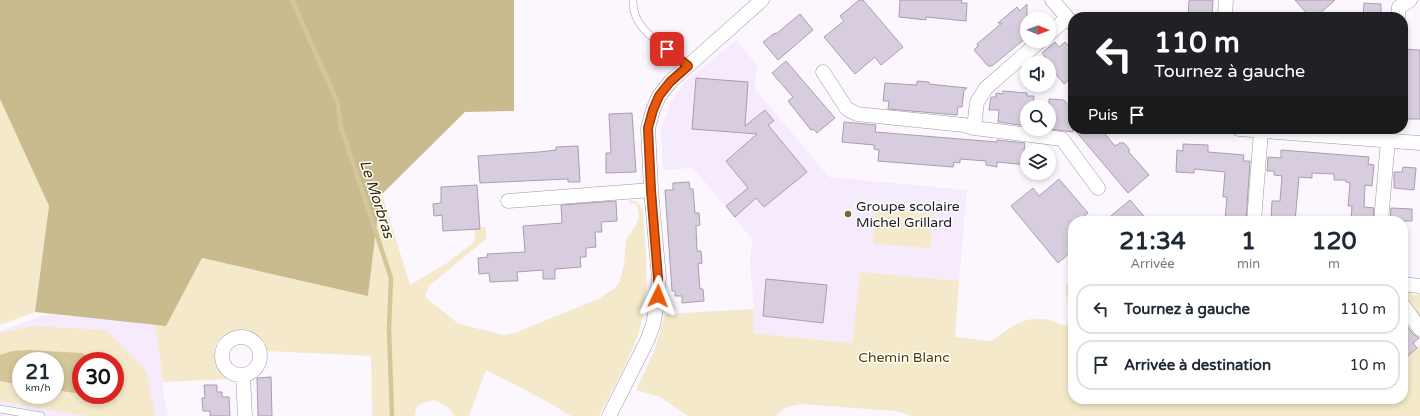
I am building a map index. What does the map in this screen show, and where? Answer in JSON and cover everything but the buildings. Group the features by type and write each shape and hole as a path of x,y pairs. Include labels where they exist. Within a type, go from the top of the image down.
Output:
{"street":[{"path":"609,416 647,341 653,325 656,309 658,278 648,128 653,110 659,96 670,82 762,0"},
{"path":"1052,0 1068,19"},
{"path":"1225,12 1226,0"},
{"path":"1398,12 1399,7 1410,0"},
{"path":"1056,30 1068,22"},
{"path":"974,128 977,102 986,88 1032,48"},
{"path":"823,72 847,109 856,114 964,124 974,128 1062,139 1098,188"},
{"path":"1254,216 1261,134"},
{"path":"1357,134 1389,135 1420,143"},
{"path":"1381,216 1389,135"},
{"path":"508,201 651,190"},
{"path":"1408,285 1420,287"},
{"path":"1408,312 1420,329"},
{"path":"243,376 245,416"}],"lane":[{"path":"633,0 633,10 645,31 688,66"},
{"path":"0,409 41,416"}],"shaded area":[{"path":"0,0 514,0 514,111 465,112 380,196 368,296 202,258 166,326 35,312 49,206 0,99"},
{"name":"Groupe scolaire Michel Grillard","path":"736,40 757,65 755,89 829,177 967,190 959,281 860,273 852,343 753,333 754,309 750,263 752,239 693,168 663,170 661,130 672,100 685,82"},
{"path":"48,314 155,324 162,383 168,416 0,416 0,331"},
{"path":"30,350 64,352 12,352 12,383 0,381 0,355 12,351"},
{"path":"64,352 72,352 72,393 64,391"}],"green space":[{"path":"0,99 49,206 35,312 0,325"},
{"path":"382,194 410,285 447,263 473,243 475,238 474,229 486,227 486,239 429,286 425,297 459,324 504,335 515,333 600,298 615,288 619,283 624,265 626,241 635,227 639,217 637,204 629,203 629,200 638,202 643,211 646,253 647,282 644,310 638,335 633,347 599,416 571,416 546,401 486,370 469,416 454,416 449,408 434,400 422,403 416,408 415,416 372,416 371,356 266,351 261,340 253,333 244,330 234,331 225,335 218,342 215,351 218,368 230,379 163,382 155,324 166,325 202,258 368,296 380,196"},
{"path":"876,209 933,214 930,248 873,244"},
{"name":"Chemin Blanc","path":"860,272 959,281 955,337 992,341 1003,332 1027,320 1042,319 1066,326 1068,321 1068,404 1408,404 1408,356 1420,345 1420,416 912,416 895,411 801,404 787,407 776,416 688,416 660,397 636,390 655,349 665,314 754,309 753,333 852,343"},
{"path":"1068,282 1068,298 1066,292"},
{"path":"1408,290 1413,295 1420,295 1420,318 1408,305"},
{"path":"32,326 106,330 147,372 155,416 88,416 18,404 64,404 64,352 12,352 12,403 0,401 0,333"}],"waterway":[{"name":"Le Morbras","path":"292,0 337,101 341,127 391,278 389,329 392,416"}],"place":[{"name":"Groupe scolaire Michel Grillard","path":"848,214"}],"route":[{"path":"658,296 658,278 648,151 648,128 659,96 670,82 688,66 667,49"}]}
